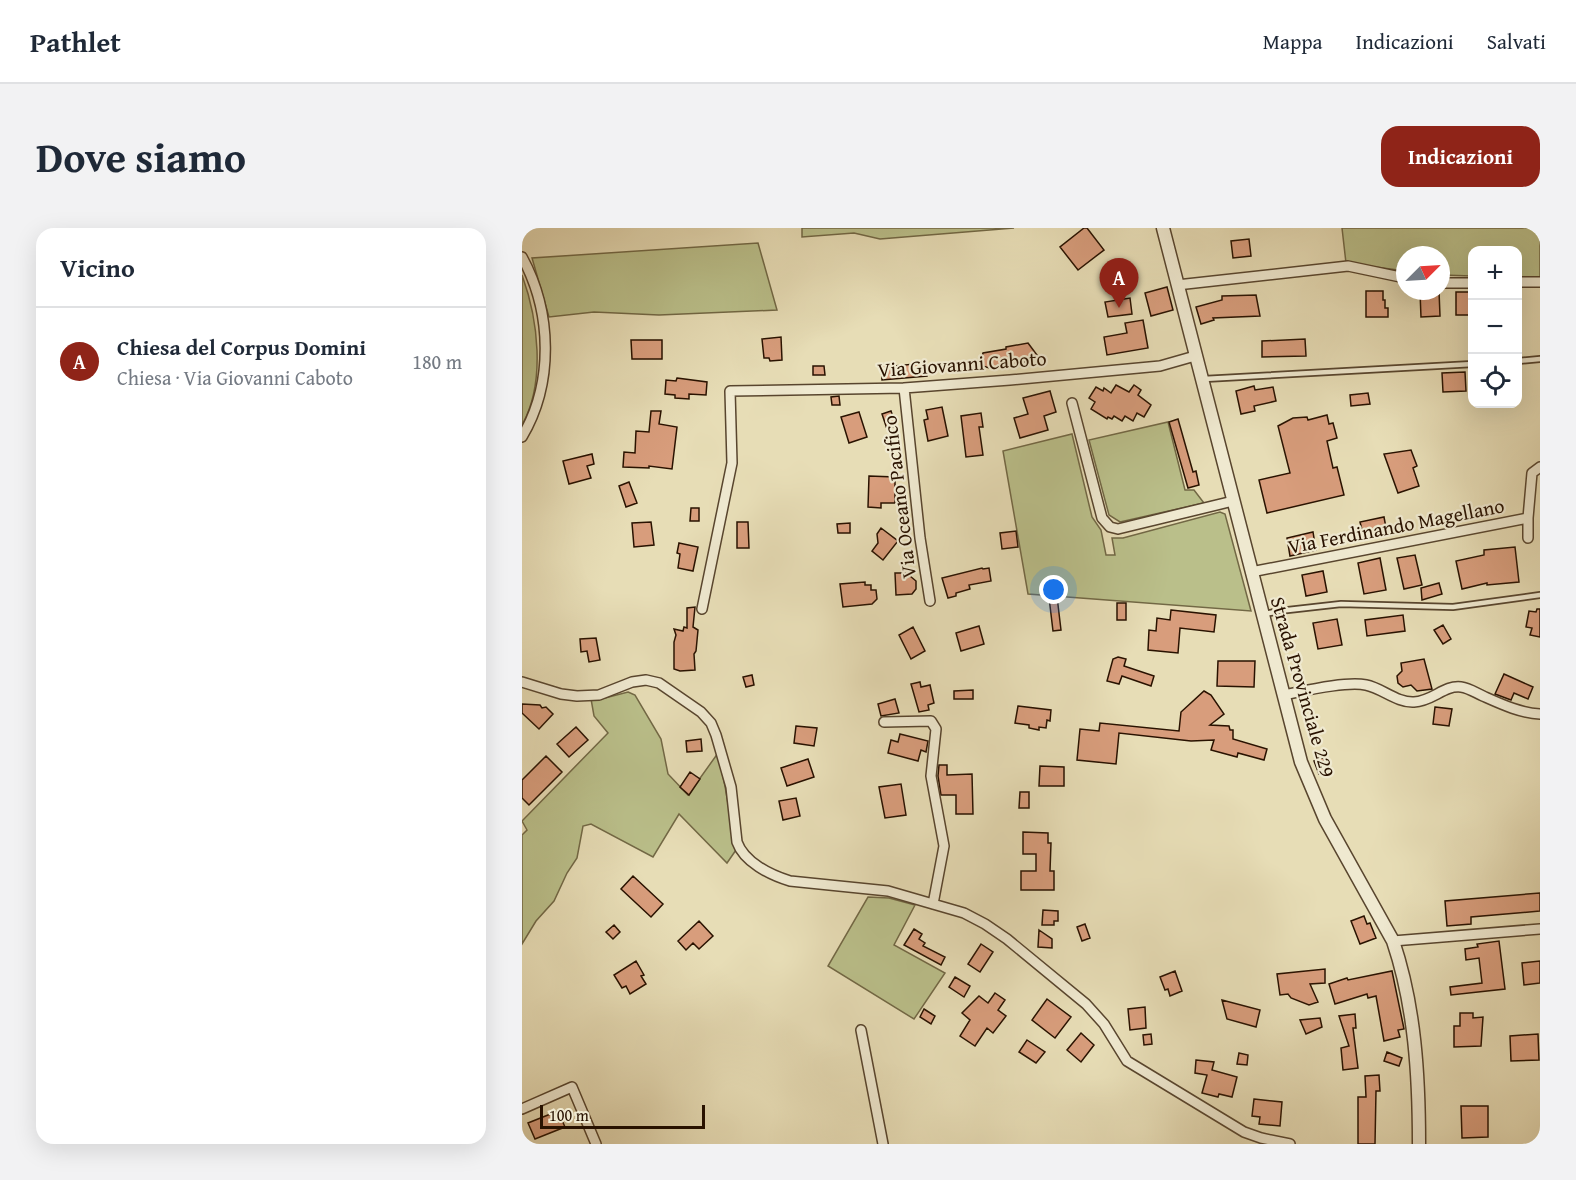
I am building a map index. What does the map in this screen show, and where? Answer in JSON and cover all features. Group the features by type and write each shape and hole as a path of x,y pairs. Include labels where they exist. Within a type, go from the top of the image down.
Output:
{"street":[{"name":"Strada Provinciale 229","path":"1163,228 1300,762 1325,819 1393,941 1404,979 1418,1065 1419,1144"},
{"path":"522,257 534,282 546,341 539,399 532,420 522,437"},
{"path":"1178,285 1348,266 1396,276"},
{"path":"1522,282 1540,282"},
{"path":"1450,283 1468,283"},
{"name":"Via Giovanni Caboto","path":"702,609 732,463 730,391 904,388 1160,366 1195,356"},
{"name":"Via Oceano Pacifico","path":"904,388 920,538 930,601"},
{"path":"1072,403 1102,518 1110,527 1118,529 1233,501"},
{"name":"Via Ferdinando Magellano","path":"1251,572 1528,518 1532,473 1540,467"},
{"path":"1528,518 1528,538"},
{"path":"522,682 561,694 577,696 599,695 632,682 646,680 659,683 701,712 711,723 731,788 737,842 747,858 777,877 790,881 888,891 964,913 985,924 1007,939 1086,1004 1104,1023 1127,1061 1244,1132 1290,1144"},
{"path":"1283,695 1329,687 1365,685 1407,702 1415,702 1433,698 1444,690 1459,687 1509,707 1530,714 1540,714"},
{"path":"884,722 931,721 936,729 931,776 944,846 933,904"},
{"path":"1393,941 1540,930"},
{"path":"861,1030 883,1144"},
{"path":"522,1108 572,1087 596,1144"}],"lane":[{"path":"1522,361 1540,359"},
{"path":"1201,380 1468,364"},
{"path":"1262,615 1341,604 1453,607 1540,595"}],"green space":[{"path":"802,228 1014,228 880,239 854,233 802,237"},
{"path":"1342,228 1540,228 1540,277 1522,277 1522,246 1468,246 1468,276 1450,275 1450,246 1396,246 1396,270 1346,263"},
{"path":"758,243 777,310 659,315 594,312 549,317 532,258"},
{"path":"522,275 528,292 535,330 537,370 530,408 522,425"},
{"path":"1168,422 1185,490 1194,490 1204,503 1120,522 1109,515 1089,440"},
{"path":"1072,434 1092,517 1101,530 1106,555 1115,555 1112,538 1123,538 1220,512 1225,514 1251,611 1028,594 1003,451"},
{"path":"628,692 635,695 661,739 668,774 688,795 718,753 736,850 727,863 679,814 653,857 591,824 583,826 577,858 554,901 536,921 522,944 522,835 527,830 522,821 608,733 594,716 591,699"},
{"path":"868,897 889,898 915,905 894,945 945,973 914,1019 828,966"}],"building":[{"path":"1087,228 1104,250 1078,270 1060,247"},
{"path":"1249,239 1251,256 1233,258 1231,241"},
{"path":"1167,287 1173,310 1151,316 1145,293"},
{"path":"1366,291 1383,291 1388,317 1366,317"},
{"path":"1456,292 1468,292 1468,315 1456,315"},
{"path":"1256,295 1260,316 1213,318 1214,320 1201,324 1196,307 1222,300 1222,296"},
{"path":"1130,298 1132,314 1108,317 1105,302"},
{"path":"1420,300 1439,300 1440,316 1421,317"},
{"path":"1143,320 1148,348 1107,355 1104,337 1127,333 1125,323"},
{"path":"781,337 782,360 770,361 769,358 764,358 762,339"},
{"path":"1305,339 1306,356 1262,357 1262,341"},
{"path":"631,340 662,340 662,359 632,359"},
{"path":"1028,343 1037,355 1030,360 1029,358 1023,363 993,369 979,365 983,353"},
{"path":"894,363 894,366 926,363 927,376 882,380 881,364"},
{"path":"813,366 824,366 825,375 813,375"},
{"path":"1465,372 1466,391 1443,392 1442,373"},
{"path":"677,378 707,382 706,395 689,394 689,399 675,398 675,395 665,394 666,380 676,381"},
{"path":"1116,385 1129,392 1134,385 1141,390 1138,395 1151,405 1144,417 1137,413 1133,421 1125,416 1122,421 1114,416 1112,419 1108,417 1107,419 1091,409 1095,402 1089,398 1096,387 1103,391 1104,388 1111,393"},
{"path":"1254,386 1255,390 1273,387 1276,401 1254,406 1255,411 1241,414 1236,391"},
{"path":"1050,391 1056,412 1044,416 1048,430 1020,438 1014,418 1028,414 1023,398"},
{"path":"1368,393 1370,404 1351,406 1350,395"},
{"path":"839,396 840,405 832,405 831,397"},
{"path":"942,407 948,436 928,441 924,420 928,419 926,410"},
{"path":"651,411 661,411 659,424 677,427 672,469 649,466 649,468 623,467 624,452 635,453 636,431 649,432"},
{"path":"891,411 896,426 887,429 882,414"},
{"path":"859,412 867,437 849,443 841,417"},
{"path":"981,413 983,427 979,427 983,455 966,457 961,416"},
{"path":"1327,415 1329,424 1333,423 1337,438 1327,441 1333,468 1337,467 1344,495 1267,513 1259,480 1290,473 1278,426 1293,418 1307,417 1308,420"},
{"path":"1178,419 1199,485 1188,488 1169,422"},
{"path":"1411,450 1417,466 1413,468 1419,486 1398,493 1384,454"},
{"path":"592,454 594,464 587,466 591,478 569,484 563,461"},
{"path":"869,476 895,477 895,503 881,503 881,508 868,507"},
{"path":"629,482 637,503 626,507 619,486"},
{"path":"691,508 699,508 699,521 690,521"},
{"path":"1384,517 1387,533 1364,538 1360,522"},
{"path":"651,522 654,545 634,547 632,523"},
{"path":"737,522 748,522 749,548 737,548"},
{"path":"850,523 850,533 838,533 837,524"},
{"path":"881,528 898,541 883,560 872,551 878,543 877,534"},
{"path":"1016,531 1018,547 1002,549 1000,533"},
{"path":"1313,532 1316,550 1290,556 1287,538"},
{"path":"679,543 698,547 693,571 678,568"},
{"path":"1515,547 1519,582 1487,585 1487,583 1462,589 1456,561 1484,555 1484,550"},
{"path":"1415,555 1422,585 1404,589 1397,558"},
{"path":"1380,558 1386,590 1364,594 1358,563"},
{"path":"989,568 991,581 969,585 970,589 948,598 942,578"},
{"path":"1323,571 1327,592 1306,596 1302,575"},
{"path":"895,573 910,573 916,581 916,589 912,594 896,595"},
{"path":"865,582 865,585 871,585 871,590 876,590 877,599 872,604 843,607 840,584"},
{"path":"1439,583 1442,594 1422,600 1421,588"},
{"path":"1056,588 1061,630 1053,631 1048,589"},
{"path":"1117,603 1126,603 1126,620 1117,620"},
{"path":"695,607 693,627 698,630 694,654 695,670 680,671 674,669 676,635 674,629 683,631 684,627 687,628 687,608"},
{"path":"1540,609 1540,637 1530,635 1532,628 1526,627 1529,611 1536,612"},
{"path":"1171,610 1216,615 1214,632 1180,628 1178,653 1148,650 1149,630 1156,631 1157,618 1170,620"},
{"path":"1403,615 1405,631 1367,636 1365,620"},
{"path":"1337,619 1342,645 1318,649 1313,623"},
{"path":"1443,625 1451,639 1443,644 1434,630"},
{"path":"979,626 984,644 961,651 956,633"},
{"path":"913,627 925,651 911,659 899,635"},
{"path":"596,638 600,660 589,662 587,651 581,652 580,639"},
{"path":"1118,657 1126,659 1124,666 1154,676 1151,686 1122,676 1119,684 1107,681 1113,659"},
{"path":"1424,659 1432,689 1417,691 1411,685 1403,687 1398,683 1397,676 1402,671 1401,663"},
{"path":"1218,661 1255,661 1254,687 1217,686"},
{"path":"1504,674 1533,687 1528,699 1514,693 1511,700 1495,694"},
{"path":"752,675 754,685 746,687 743,677"},
{"path":"920,682 921,687 930,685 934,703 928,705 929,710 919,712 911,684"},
{"path":"973,690 973,699 954,699 954,691"},
{"path":"1204,691 1211,695 1224,714 1210,725 1229,726 1230,730 1233,730 1233,739 1267,749 1264,760 1238,753 1237,757 1211,750 1214,740 1191,741 1119,733 1116,764 1077,760 1080,729 1099,731 1100,723 1179,731 1181,712"},
{"path":"895,699 899,713 881,716 878,704"},
{"path":"522,704 540,705 553,714 539,729 522,713"},
{"path":"1018,706 1051,710 1050,721 1047,720 1046,728 1039,727 1039,730 1029,728 1029,725 1015,723"},
{"path":"1435,707 1452,709 1449,726 1433,724"},
{"path":"796,726 817,728 814,746 794,743"},
{"path":"576,727 588,740 569,757 557,744"},
{"path":"900,734 928,741 926,752 921,750 918,761 888,753 891,740 898,742"},
{"path":"701,739 702,751 687,752 686,741"},
{"path":"546,756 562,772 529,805 522,798 522,780"},
{"path":"1323,757 1328,770 1319,774 1314,761"},
{"path":"808,759 814,777 787,786 781,768"},
{"path":"939,765 947,765 947,775 972,774 973,814 956,814 956,795 941,795"},
{"path":"1040,766 1064,767 1064,786 1039,786"},
{"path":"690,772 700,779 689,795 680,787"},
{"path":"901,784 906,815 885,818 879,787"},
{"path":"1020,792 1029,792 1029,808 1019,808"},
{"path":"796,798 800,816 783,820 779,801"},
{"path":"1023,832 1048,833 1048,843 1051,843 1050,871 1054,871 1054,890 1021,890 1021,871 1036,871 1036,854 1023,854"},
{"path":"633,876 663,904 651,917 621,889"},
{"path":"1540,893 1540,911 1471,917 1471,924 1447,926 1445,901"},
{"path":"1043,910 1058,911 1058,921 1054,921 1054,925 1042,925"},
{"path":"1364,916 1367,924 1370,923 1376,938 1360,944 1351,921"},
{"path":"699,921 713,936 699,949 693,943 686,950 678,941"},
{"path":"1085,924 1090,938 1082,941 1077,927"},
{"path":"614,925 620,932 613,939 606,932"},
{"path":"914,929 922,934 919,939 925,943 923,946 945,957 941,965 904,945"},
{"path":"1039,930 1052,939 1052,948 1038,947"},
{"path":"1499,941 1505,989 1451,995 1450,987 1482,983 1479,958 1466,960 1465,949 1478,947 1477,944"},
{"path":"981,944 993,952 980,972 968,964"},
{"path":"636,961 646,984 630,994 626,986 622,988 614,975"},
{"path":"1540,961 1540,983 1524,985 1522,963"},
{"path":"1325,969 1325,983 1310,984 1318,1002 1309,1005 1291,998 1288,994 1280,995 1277,974"},
{"path":"1175,971 1182,991 1170,996 1160,977"},
{"path":"1392,971 1404,1029 1398,1030 1400,1037 1384,1041 1376,996 1368,998 1367,994 1335,1004 1329,984 1347,978 1348,980"},
{"path":"955,977 970,986 964,997 949,987"},
{"path":"995,993 1005,1000 998,1010 1006,1016 993,1033 987,1028 975,1046 960,1036 970,1020 962,1013 979,996 988,1003"},
{"path":"1047,999 1071,1017 1055,1038 1032,1020"},
{"path":"1222,1000 1260,1010 1256,1027 1227,1019"},
{"path":"1145,1007 1146,1028 1130,1030 1128,1009"},
{"path":"924,1009 935,1016 931,1024 920,1017"},
{"path":"1460,1013 1473,1013 1473,1018 1483,1017 1481,1046 1454,1047 1454,1026 1460,1026"},
{"path":"1355,1014 1356,1028 1353,1028 1358,1068 1343,1070 1341,1048 1349,1046 1339,1016"},
{"path":"1320,1018 1322,1027 1306,1034 1300,1020"},
{"path":"1081,1033 1094,1045 1081,1062 1067,1050"},
{"path":"1151,1034 1152,1044 1144,1045 1143,1035"},
{"path":"1538,1034 1539,1060 1511,1061 1510,1036"},
{"path":"1027,1040 1045,1052 1036,1063 1019,1052"},
{"path":"1387,1052 1402,1058 1399,1066 1384,1061"},
{"path":"1239,1053 1248,1055 1247,1065 1237,1064"},
{"path":"1196,1060 1214,1062 1212,1070 1237,1077 1232,1097 1219,1094 1218,1097 1202,1093 1207,1075 1195,1073"},
{"path":"1379,1075 1380,1091 1376,1091 1375,1144 1358,1144 1358,1097 1366,1097 1365,1076"},
{"path":"1254,1099 1282,1102 1280,1126 1259,1124 1260,1117 1252,1116"},
{"path":"1461,1106 1488,1106 1488,1137 1462,1138"},
{"path":"558,1111 565,1127 535,1139 528,1123"}],"place":[{"name":"Chiesa del Corpus Domini","path":"1119,308"}]}
